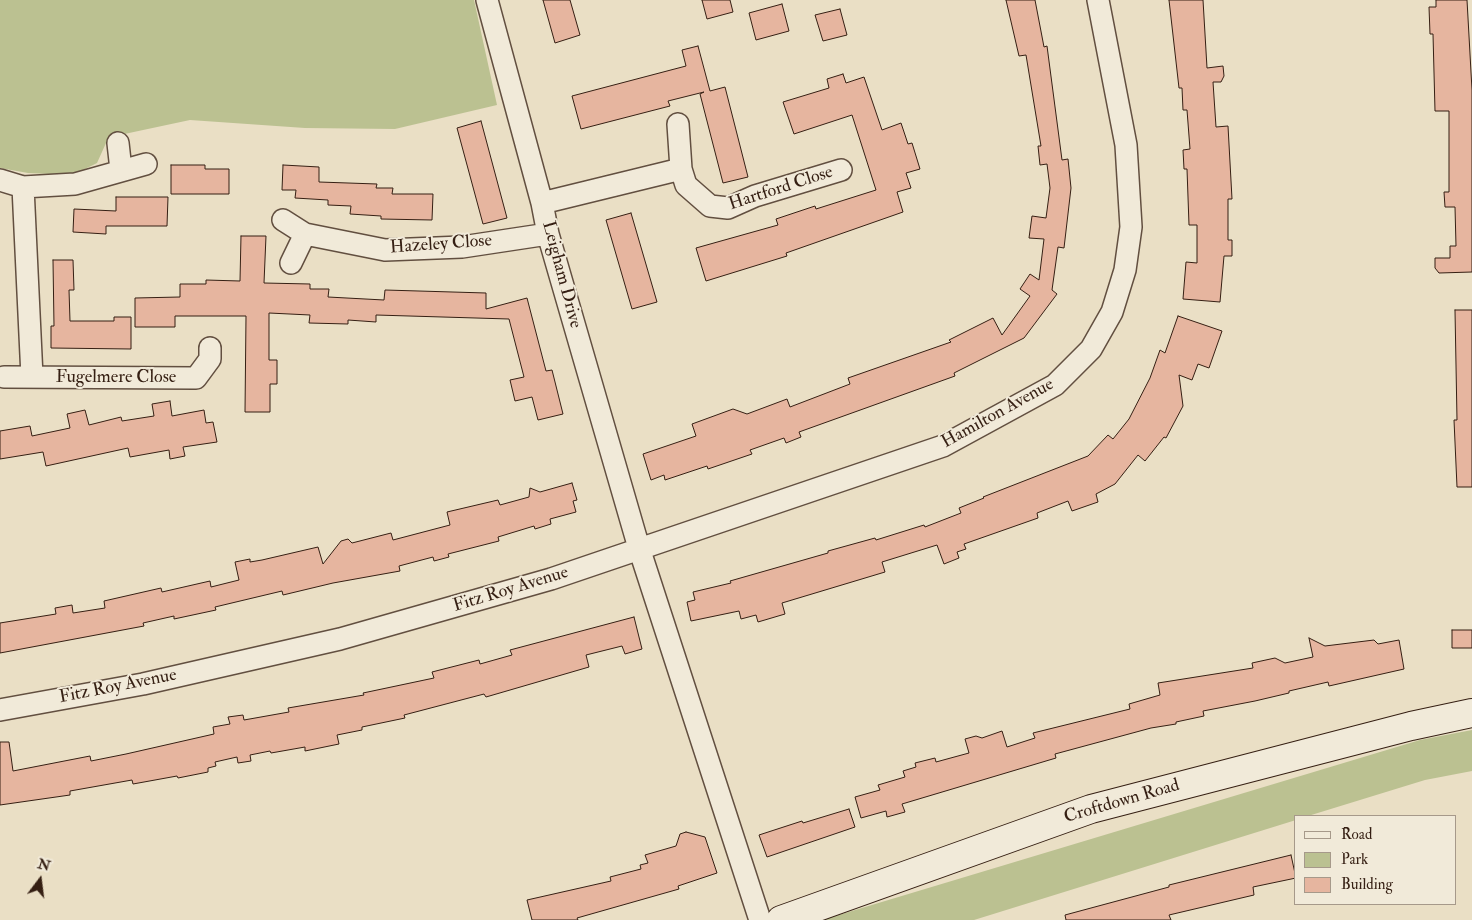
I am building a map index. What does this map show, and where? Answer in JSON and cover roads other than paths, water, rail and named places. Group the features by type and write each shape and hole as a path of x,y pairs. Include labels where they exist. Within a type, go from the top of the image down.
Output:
{"street":[{"name":"Leigham Drive","path":"487,0 542,203 548,234 639,548"},
{"name":"Hamilton Avenue","path":"639,548 943,446 1055,385 1091,349 1112,312 1125,270 1131,227 1126,145 1098,0"},
{"name":"Hartford Close","path":"678,124 680,168 686,185 710,206 728,208 756,196 841,170"},
{"path":"118,143 121,170"},
{"path":"0,180 23,187 75,184 146,164"},
{"path":"542,203 680,168"},
{"name":"Fugelmere Close","path":"23,187 32,378"},
{"name":"Hazeley Close","path":"283,220 305,234 385,250 462,247 548,234"},
{"path":"291,263 305,234"},
{"name":"Fugelmere Close","path":"4,377 196,378 210,359 210,348"},
{"path":"639,548 760,920"},
{"name":"Fitz Roy Avenue","path":"0,710 143,684 340,639 551,579 639,548"},
{"name":"Croftdown Road","path":"781,920 1091,809 1411,726 1472,713"}]}
